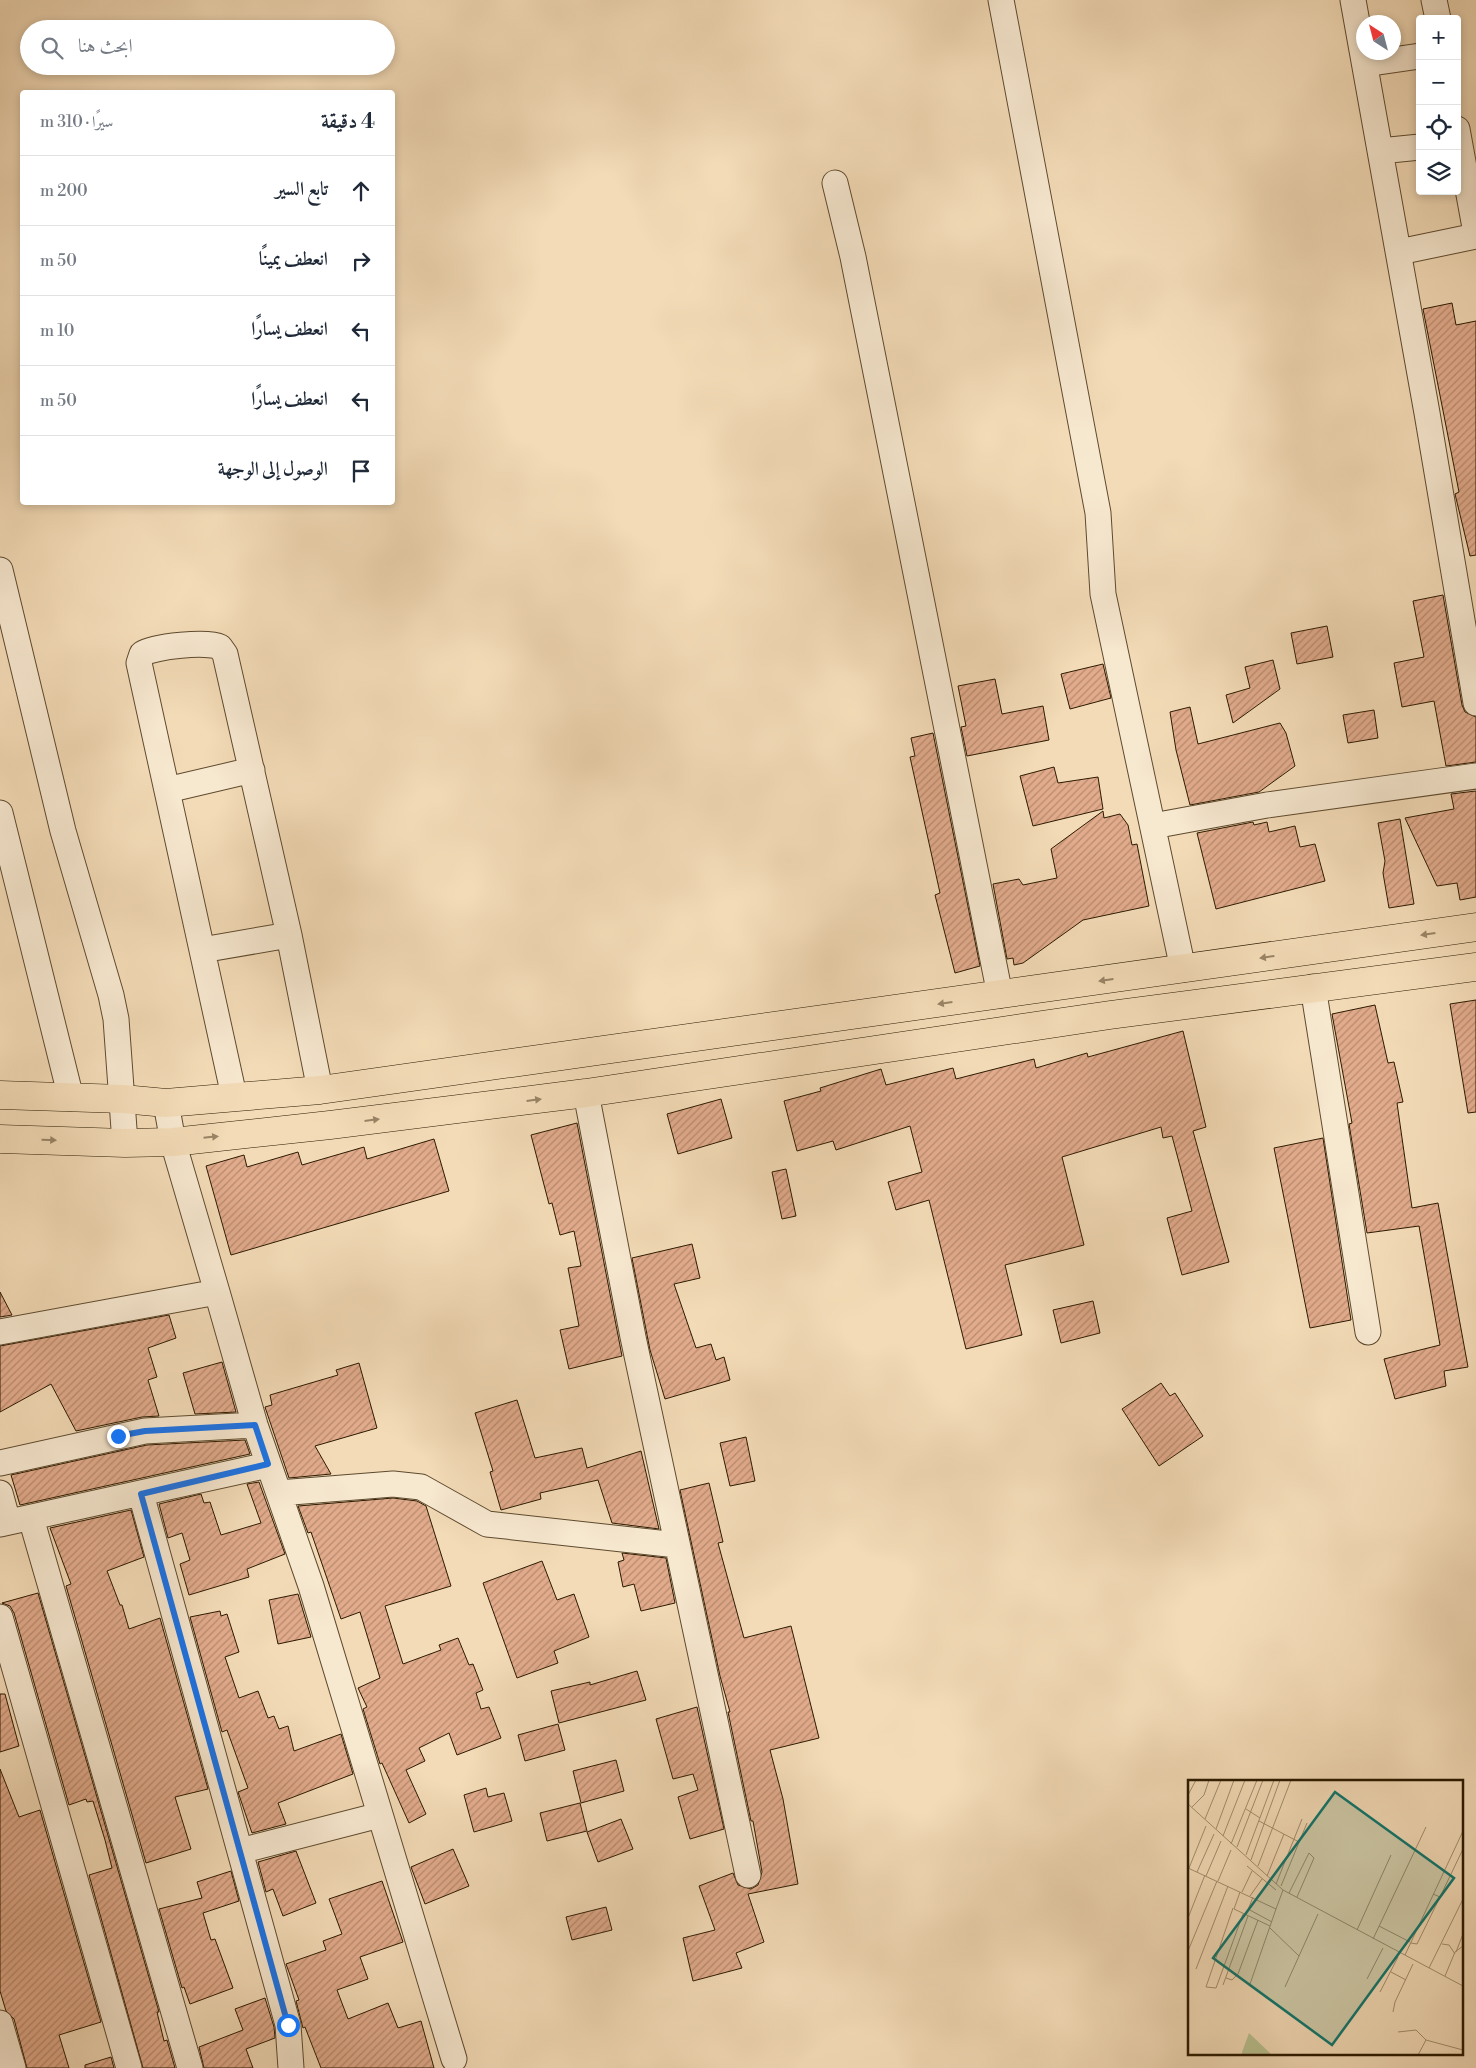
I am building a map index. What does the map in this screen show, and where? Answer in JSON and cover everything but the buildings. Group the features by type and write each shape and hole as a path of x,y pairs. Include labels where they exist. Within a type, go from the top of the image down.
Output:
{"highway":[{"path":"0,1094 123,1099 166,1103 320,1090 1476,927"},
{"path":"0,1139 125,1143 173,1142 330,1125 586,1093 1314,987 1476,968"}],"street":[{"path":"1001,0 1098,513 1103,594 1184,969"},
{"path":"1353,0 1476,703"},
{"path":"1434,0 1437,15"},
{"path":"1365,64 1416,57"},
{"path":"1380,151 1416,147"},
{"path":"1398,252 1476,235 1460,150"},
{"path":"835,183 853,257 1000,995"},
{"path":"0,570 6,621 62,831 111,995 116,1019 125,1143"},
{"path":"234,1096 139,663 142,654 152,649 207,644 220,647 228,662 289,936 320,1090"},
{"path":"167,790 252,770"},
{"path":"1153,826 1267,805 1476,776"},
{"path":"0,813 71,1098"},
{"path":"202,950 289,936"},
{"path":"1314,987 1368,1332"},
{"path":"586,1093 633,1337 748,1875"},
{"path":"166,1103 173,1142 255,1425 311,1586 454,2059"},
{"path":"0,1332 217,1292"},
{"path":"0,1462 145,1431 255,1425"},
{"path":"13,1521 141,1494 268,1464"},
{"path":"280,1493 393,1484 421,1487 440,1495 487,1524 677,1545"},
{"path":"0,1493 13,1521 190,2068"},
{"path":"141,1494 288,2025 291,2068"},
{"path":"0,1617 129,2068"},
{"path":"240,1851 380,1815"},
{"path":"0,2023 13,2068"}],"route":[{"path":"118,1436 145,1431 255,1425 268,1464 141,1494 288,2025"}]}
